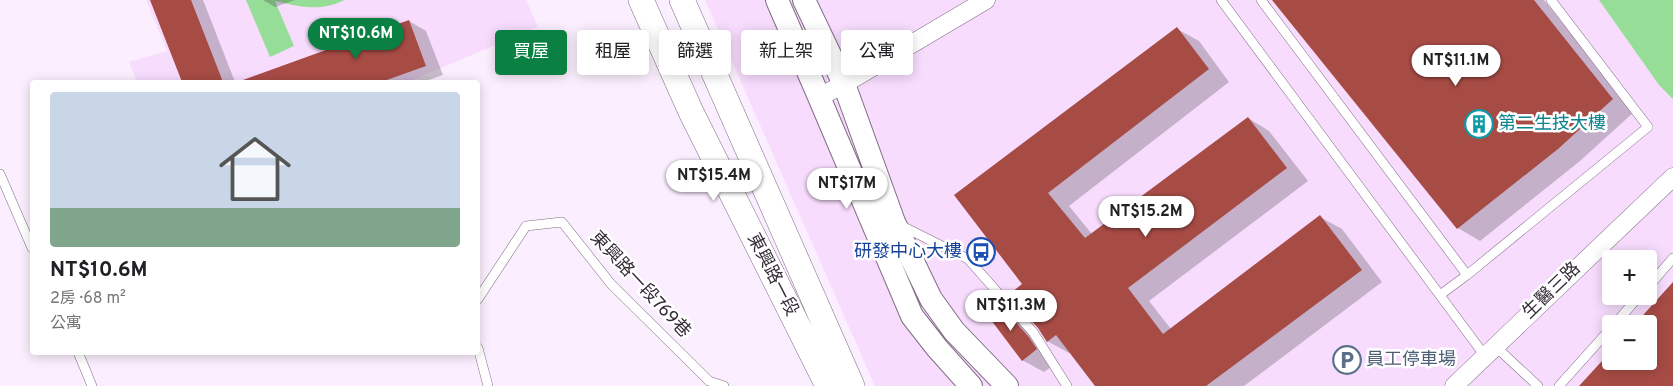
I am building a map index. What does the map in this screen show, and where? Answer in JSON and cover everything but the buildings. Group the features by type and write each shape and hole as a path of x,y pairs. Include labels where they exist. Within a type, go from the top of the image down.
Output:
{"main road":[{"name":"東興路一段","path":"642,0 691,112 828,386"},
{"name":"東興路一段","path":"682,0 852,386"}],"street":[{"path":"776,0 912,316 937,348 971,386"},
{"path":"804,0 844,84 894,222 931,298 954,331 1007,386"},
{"path":"819,97 986,0"},
{"name":"生醫三路","path":"1454,386 1673,178"}],"lane":[{"path":"1221,0 1440,295 1490,351 1538,386"},
{"path":"1261,0 1467,275"},
{"path":"1440,295 1648,127 1551,0"},
{"path":"0,174 30,243"},
{"name":"東興路一段769巷","path":"480,296 526,226 562,222 611,284 709,381 724,386"},
{"path":"894,222 968,259 1033,332 1067,386"},
{"path":"1657,277 1673,258"},
{"path":"1623,315 1631,305"},
{"path":"1559,386 1602,338"},
{"path":"79,355 92,386"},
{"path":"480,355 488,386"}],"shaded area":[{"path":"146,0 526,0 538,27 531,30 495,30 495,45 413,80 136,80 129,62 167,51"},
{"path":"705,0 1673,0 1673,386 875,386 731,59 731,30 718,30"}],"green space":[{"path":"246,0 345,0 318,7 275,1 294,46 270,57"},
{"path":"1599,0 1673,0 1673,99 1659,85"}],"place":[{"name":"第二生技大樓","path":"1479,124"},
{"name":"研發中心大樓","path":"981,252"},
{"name":"員工停車場","path":"1347,360"}]}
